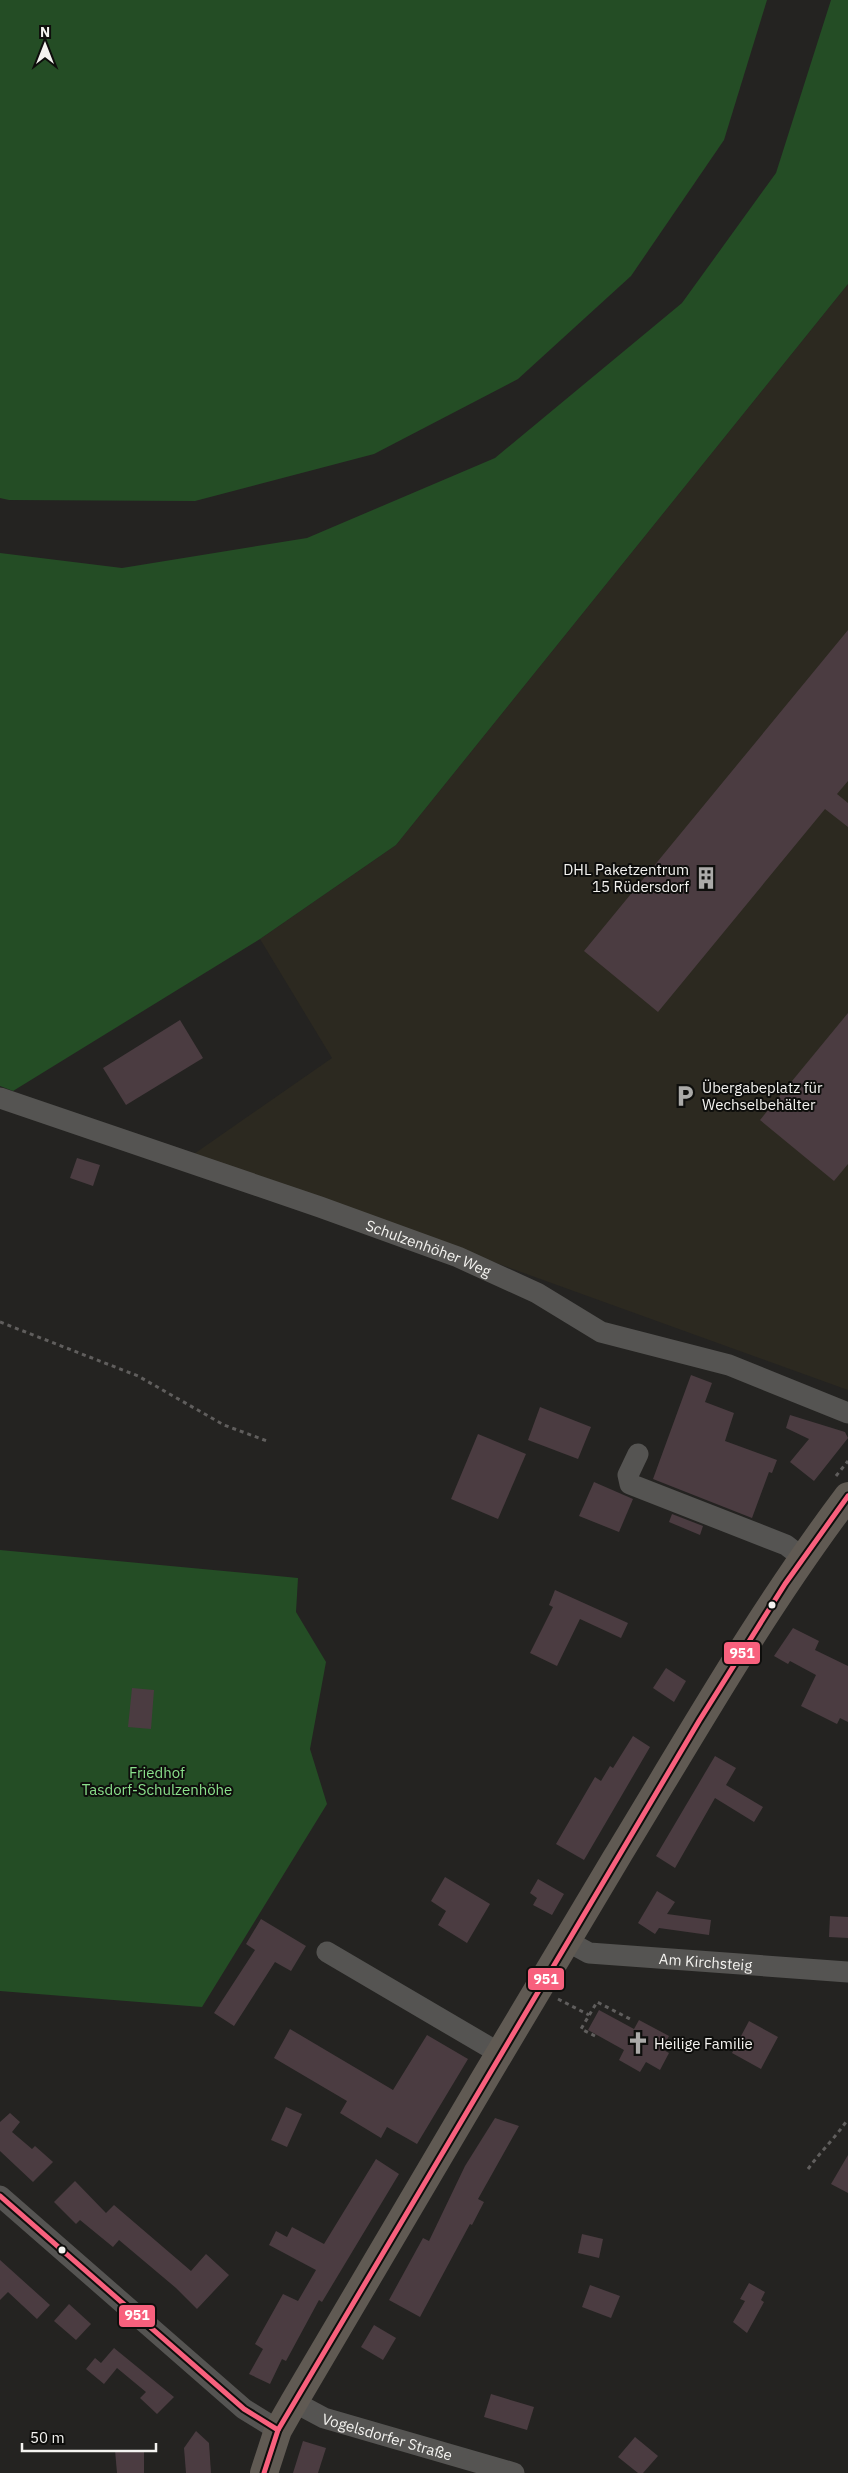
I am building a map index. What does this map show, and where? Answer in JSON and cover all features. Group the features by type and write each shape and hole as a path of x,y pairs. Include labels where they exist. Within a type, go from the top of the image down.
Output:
{"main road":[{"path":"264,2473 278,2430 499,2053 723,1679 803,1558 848,1496"}],"street":[{"name":"Schulzenhöher Weg","path":"1,1102 310,1204 458,1257 537,1293 602,1332 729,1365 848,1413"},
{"path":"638,1454 628,1475 630,1484 786,1545 803,1558"},
{"name":"Am Kirchsteig","path":"567,1941 589,1953 848,1972"},
{"path":"327,1952 499,2053"},
{"path":"0,2196 244,2409 278,2430"},
{"name":"Vogelsdorfer Straße","path":"294,2402 324,2418 514,2473"}],"path":[{"path":"0,1322 138,1376 224,1425 267,1441"},
{"path":"555,1998 589,2015"},
{"path":"594,2036 582,2029 597,2002 630,2019"},
{"path":"808,2169 821,2152 837,2137 848,2119"}],"shaded area":[{"path":"848,284 848,1390 194,1154 332,1058 260,939 396,845"}],"green space":[{"path":"0,0 767,0 724,140 631,276 518,379 374,454 195,501 9,500 0,498"},
{"path":"831,0 848,0 848,284 396,845 260,939 13,1091 0,1086 0,553 122,568 307,538 495,458 682,303 776,173"},
{"name":"Friedhof Tasdorf-Schulzenhöhe","path":"0,1550 298,1578 296,1612 326,1662 310,1749 327,1804 202,2007 0,1991"}],"building":[{"name":"DHL Paketzentrum 15 Rüdersdorf","path":"848,630 848,781 837,794 848,803 848,827 825,809 658,1012 584,951"},
{"path":"848,1013 848,1164 834,1181 760,1120"},
{"path":"180,1020 203,1058 126,1105 103,1068"},
{"path":"77,1158 100,1165 93,1186 70,1178"},
{"path":"691,1375 712,1383 705,1402 734,1413 725,1441 777,1460 772,1473 769,1472 752,1518 653,1479"},
{"path":"540,1407 591,1427 578,1459 528,1440"},
{"path":"790,1415 845,1432 848,1438 814,1481 790,1462 809,1439 786,1428"},
{"path":"478,1434 526,1454 498,1519 451,1499"},
{"path":"594,1482 633,1499 619,1532 579,1516"},
{"path":"672,1514 703,1526 700,1535 669,1522"},
{"path":"555,1590 628,1623 621,1638 580,1619 557,1666 530,1653 553,1607 549,1605"},
{"path":"793,1628 819,1641 815,1650 848,1666 848,1722 840,1718 837,1724 801,1706 816,1675 790,1661 788,1664 774,1656"},
{"path":"666,1668 686,1681 674,1702 653,1688"},
{"path":"132,1688 154,1690 151,1729 128,1727"},
{"path":"633,1736 650,1747 584,1860 556,1844 595,1777 601,1781 610,1766 613,1768"},
{"path":"715,1756 736,1768 726,1785 763,1807 754,1822 715,1798 675,1868 656,1856"},
{"path":"445,1877 490,1904 467,1943 438,1925 446,1911 431,1901"},
{"path":"538,1879 564,1894 552,1915 533,1905 537,1898 530,1893"},
{"path":"657,1891 675,1902 667,1914 711,1920 709,1935 659,1928 655,1934 638,1923"},
{"path":"830,1916 848,1917 848,1938 829,1937"},
{"path":"261,1919 306,1946 291,1971 275,1962 234,2026 214,2013 255,1950 246,1944"},
{"name":"Heilige Familie","path":"599,2010 634,2029 639,2020 669,2036 662,2049 669,2053 660,2070 646,2062 640,2072 619,2060 624,2050 588,2030"},
{"path":"749,2021 778,2037 761,2069 732,2053"},
{"path":"290,2029 393,2090 427,2035 468,2059 417,2144 387,2127 381,2138 340,2113 347,2101 274,2058"},
{"path":"286,2107 302,2114 287,2147 271,2140"},
{"path":"10,2113 20,2122 12,2132 32,2149 35,2146 53,2162 33,2182 0,2151 0,2122"},
{"path":"495,2118 519,2126 478,2199 484,2202 472,2225 470,2224 420,2317 389,2300 423,2238 429,2241 465,2166"},
{"path":"848,2155 848,2193 831,2184"},
{"path":"376,2159 399,2174 322,2302 319,2300 286,2361 282,2359 270,2384 249,2374 263,2349 255,2344 283,2294 298,2301 316,2270 269,2245 276,2231 287,2237 292,2227 324,2244"},
{"path":"75,2181 106,2213 114,2205 191,2271 206,2254 229,2275 197,2309 176,2288 119,2240 113,2247 80,2220 76,2224 54,2202"},
{"path":"582,2234 603,2239 599,2258 578,2253"},
{"path":"0,2260 50,2305 37,2319 8,2292 0,2300"},
{"path":"749,2283 765,2292 761,2300 764,2302 747,2333 733,2322 745,2301 740,2299"},
{"path":"590,2285 620,2296 611,2318 582,2307"},
{"path":"69,2304 91,2324 76,2340 54,2321"},
{"path":"374,2325 396,2338 383,2360 361,2347"},
{"path":"114,2348 174,2397 157,2414 140,2398 146,2392 117,2368 104,2384 86,2369 95,2358 101,2363"},
{"path":"491,2394 534,2407 527,2430 484,2417"},
{"path":"196,2431 209,2443 211,2473 186,2473 184,2448"},
{"path":"635,2437 658,2456 643,2473 638,2473 618,2457"},
{"path":"303,2441 326,2448 318,2473 293,2473"},
{"path":"115,2450 144,2450 144,2473 117,2473"}],"transit line":[{"name":"951","path":"264,2473 278,2430 699,1721 785,1584 848,1496"},
{"name":"951","path":"0,2196 244,2409 278,2430"}],"place":[{"name":"DHL Paketzentrum 15 Rüdersdorf","path":"706,878"},
{"name":"Übergabeplatz für Wechselbehälter","path":"685,1096"},
{"name":"Heilige Familie","path":"638,2043"}]}
